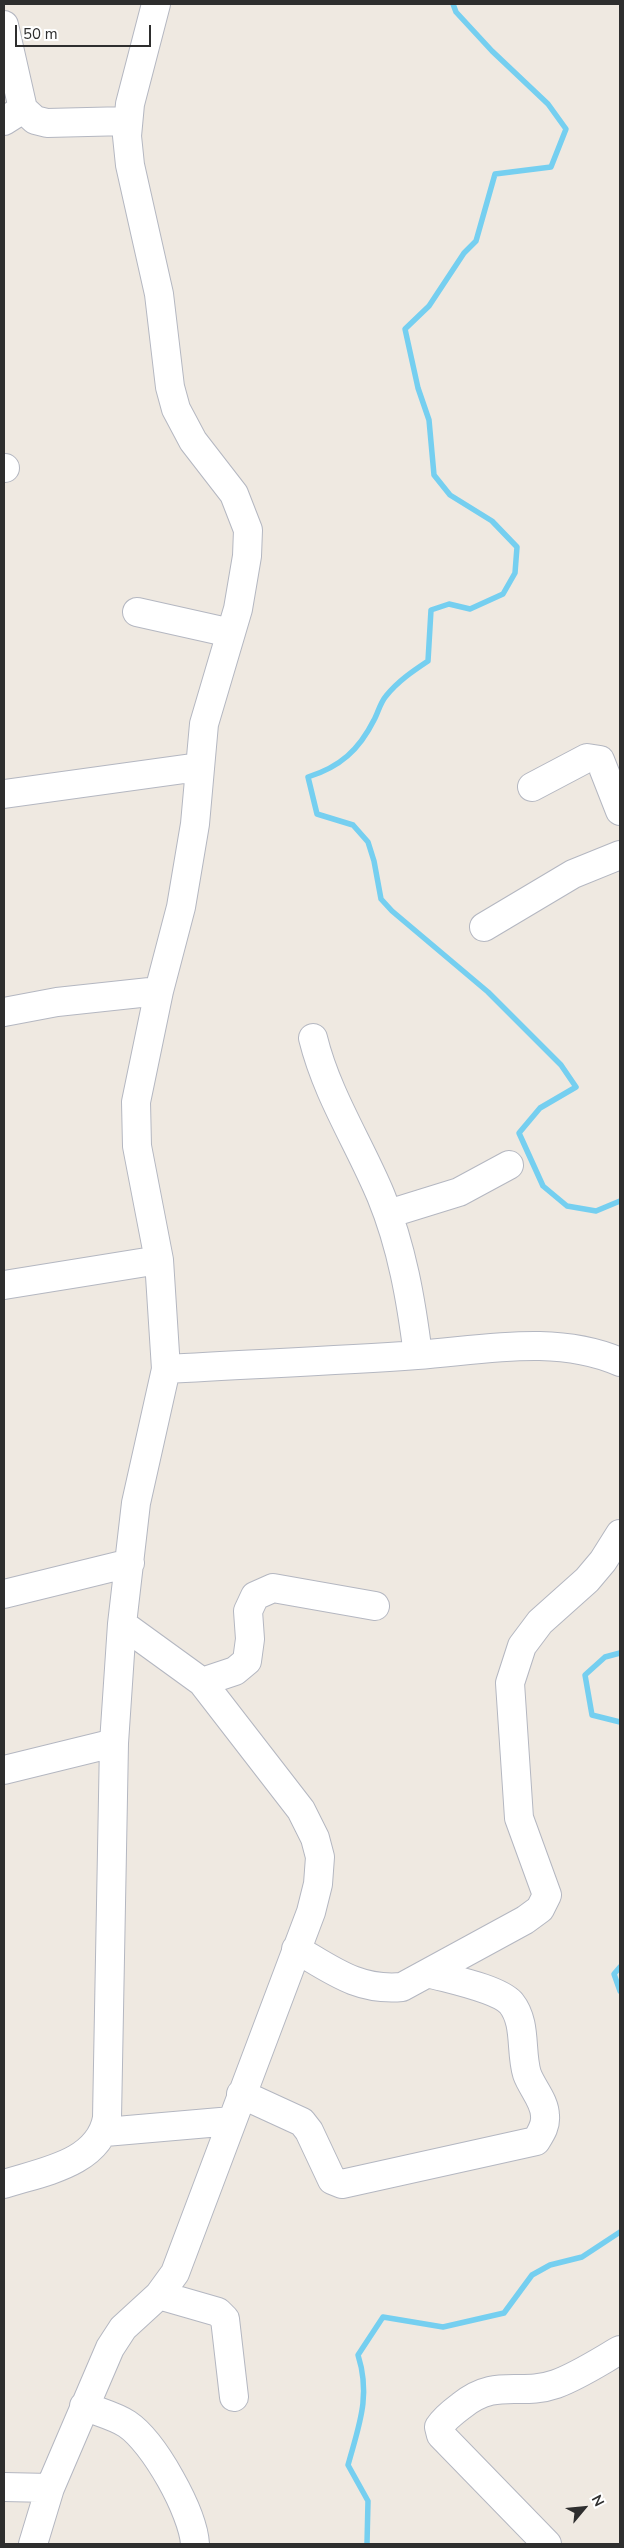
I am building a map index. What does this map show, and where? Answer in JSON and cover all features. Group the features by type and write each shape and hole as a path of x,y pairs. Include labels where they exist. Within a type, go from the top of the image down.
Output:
{"street":[{"path":"4,2184 68,2163 86,2153 105,2132 108,2094 114,1743 122,1624 136,1503 166,1369 159,1260 141,1170 135,1122 136,1102 159,991 188,870 195,824 199,767 206,713 241,596 248,530 234,494 193,441 176,410 170,387 159,294 130,164 128,121 130,104 156,4"},
{"path":"4,24 14,115 47,123 128,121"},
{"path":"137,612 230,633"},
{"path":"532,787 587,758 600,760 620,811"},
{"path":"4,794 199,767"},
{"path":"484,927 573,874 620,855"},
{"path":"4,1012 57,1002 159,991"},
{"path":"313,1038 328,1085 388,1214 408,1281 418,1355"},
{"path":"388,1214 459,1192 509,1165"},
{"path":"4,1285 159,1260"},
{"path":"166,1369 418,1355 526,1346 570,1349 620,1362"},
{"path":"296,1949 338,1974 380,1989 402,1987 526,1920 540,1908 547,1895 519,1818 510,1683 522,1646 540,1622 587,1580 603,1562 620,1534"},
{"path":"4,1594 130,1563"},
{"path":"202,1682 235,1671 247,1661 250,1639 248,1611 254,1596 273,1588 375,1606"},
{"path":"32,2544 50,2488 84,2406 118,2335 159,2295 174,2273 311,1912 318,1884 320,1857 315,1838 308,1822 287,1790 202,1682 122,1624"},
{"path":"4,1770 114,1743"},
{"path":"241,2094 302,2122 309,2131 332,2180 342,2184 536,2140 544,2129 545,2116 542,2104 527,2072 519,2017 510,2003 494,1993 428,1973"},
{"path":"105,2132 232,2121"},
{"path":"159,2295 218,2312 225,2319 234,2397"},
{"path":"547,2544 441,2435 439,2427 456,2410 476,2395 504,2387 533,2388 555,2384 620,2350"},
{"path":"84,2406 126,2423 148,2444 182,2502 193,2526 194,2544"},
{"path":"4,2487 50,2488"}],"waterway":[{"path":"453,4 456,12 492,51 548,104 566,129 551,167 495,174 476,241 464,253 429,306 405,329 418,388 429,420 434,475 450,495 492,521 517,547 515,573 503,594 470,609 449,604 431,610 428,661 401,681 386,696 368,731 355,749 330,768 308,777 317,814 353,825 368,842 374,861 381,899 392,911 488,992 561,1065 576,1087 540,1108 519,1133 543,1186 567,1206 596,1211 620,1201"},
{"path":"620,1653 605,1657 585,1675 592,1715 620,1722"},
{"path":"620,1967 614,1974 620,1991"},
{"path":"367,2544 368,2501 348,2465 362,2410 362,2370 358,2355 383,2317 443,2327 504,2313 532,2275 550,2265 582,2257 620,2232"}]}
